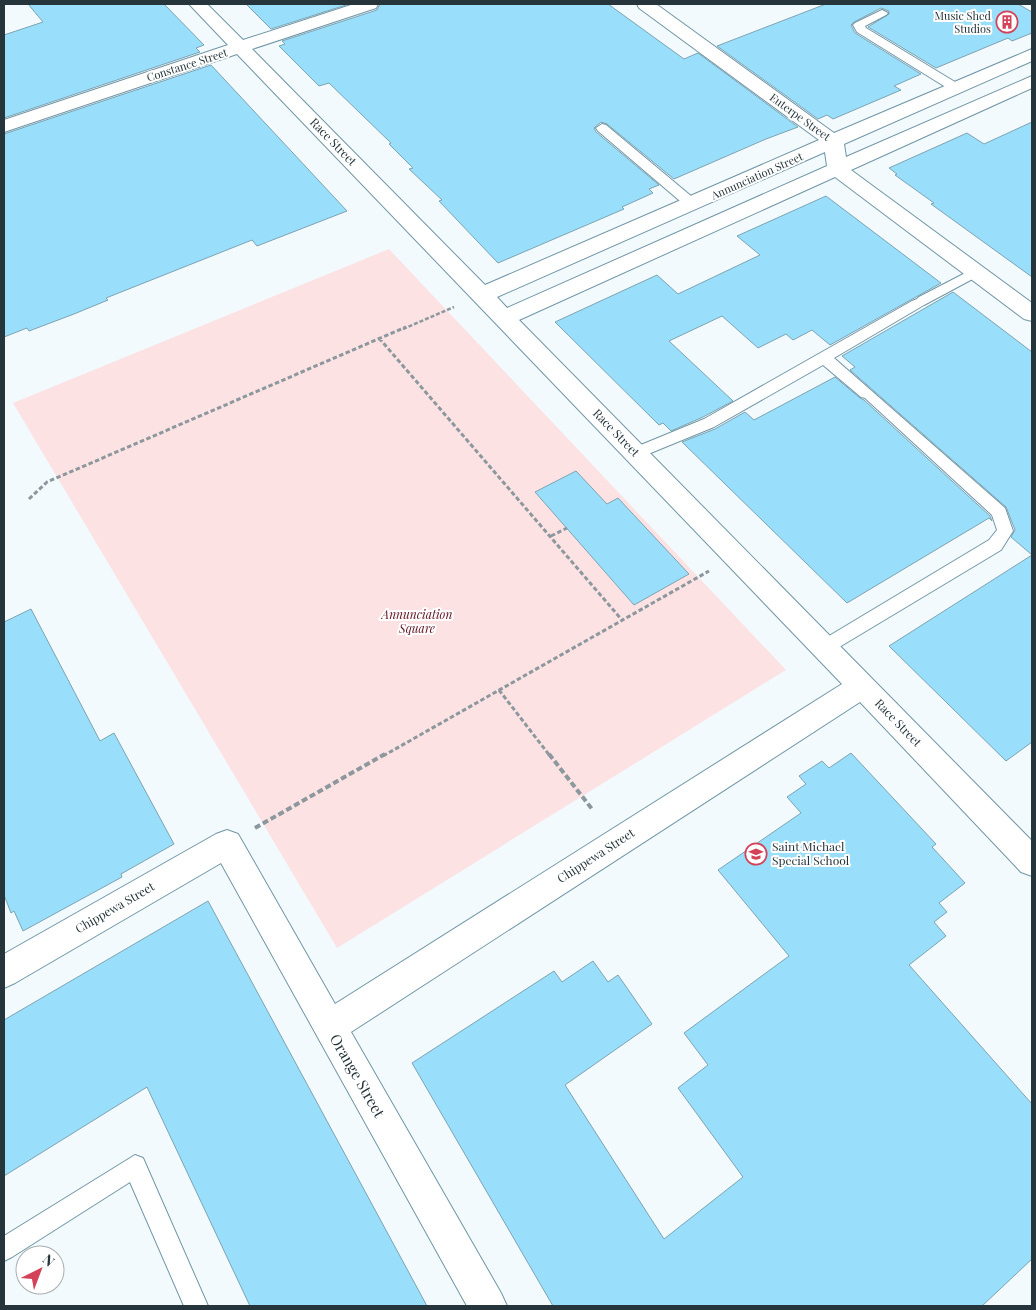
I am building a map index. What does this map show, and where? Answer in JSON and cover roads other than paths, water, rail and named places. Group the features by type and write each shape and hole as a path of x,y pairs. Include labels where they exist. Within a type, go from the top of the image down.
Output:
{"street":[{"name":"Race Street","path":"198,4 1032,862"},
{"name":"Constance Street","path":"4,126 370,4"},
{"name":"Euterpe Street","path":"644,4 834,142 837,169"},
{"name":"Annunciation Street","path":"482,295 1032,54"},
{"path":"504,318 1032,80"},
{"path":"837,169 1032,314"},
{"name":"Chippewa Street","path":"330,1027 862,686"},
{"name":"Chippewa Street","path":"4,972 226,844"},
{"name":"Orange Street","path":"226,844 488,1306"}],"lane":[{"path":"882,14 859,25 861,30 956,88"},
{"path":"602,128 692,204"},
{"path":"636,454 709,423 975,272"},
{"path":"823,358 869,396 999,512 1005,531 995,545 825,647"},
{"path":"4,1249 135,1166 196,1306"}],"place":[{"name":"Music Shed Studios","path":"1007,22"},
{"name":"Saint Michael Special School","path":"756,854"}],"park label":[{"name":"Annunciation Square","path":"417,622"}]}
